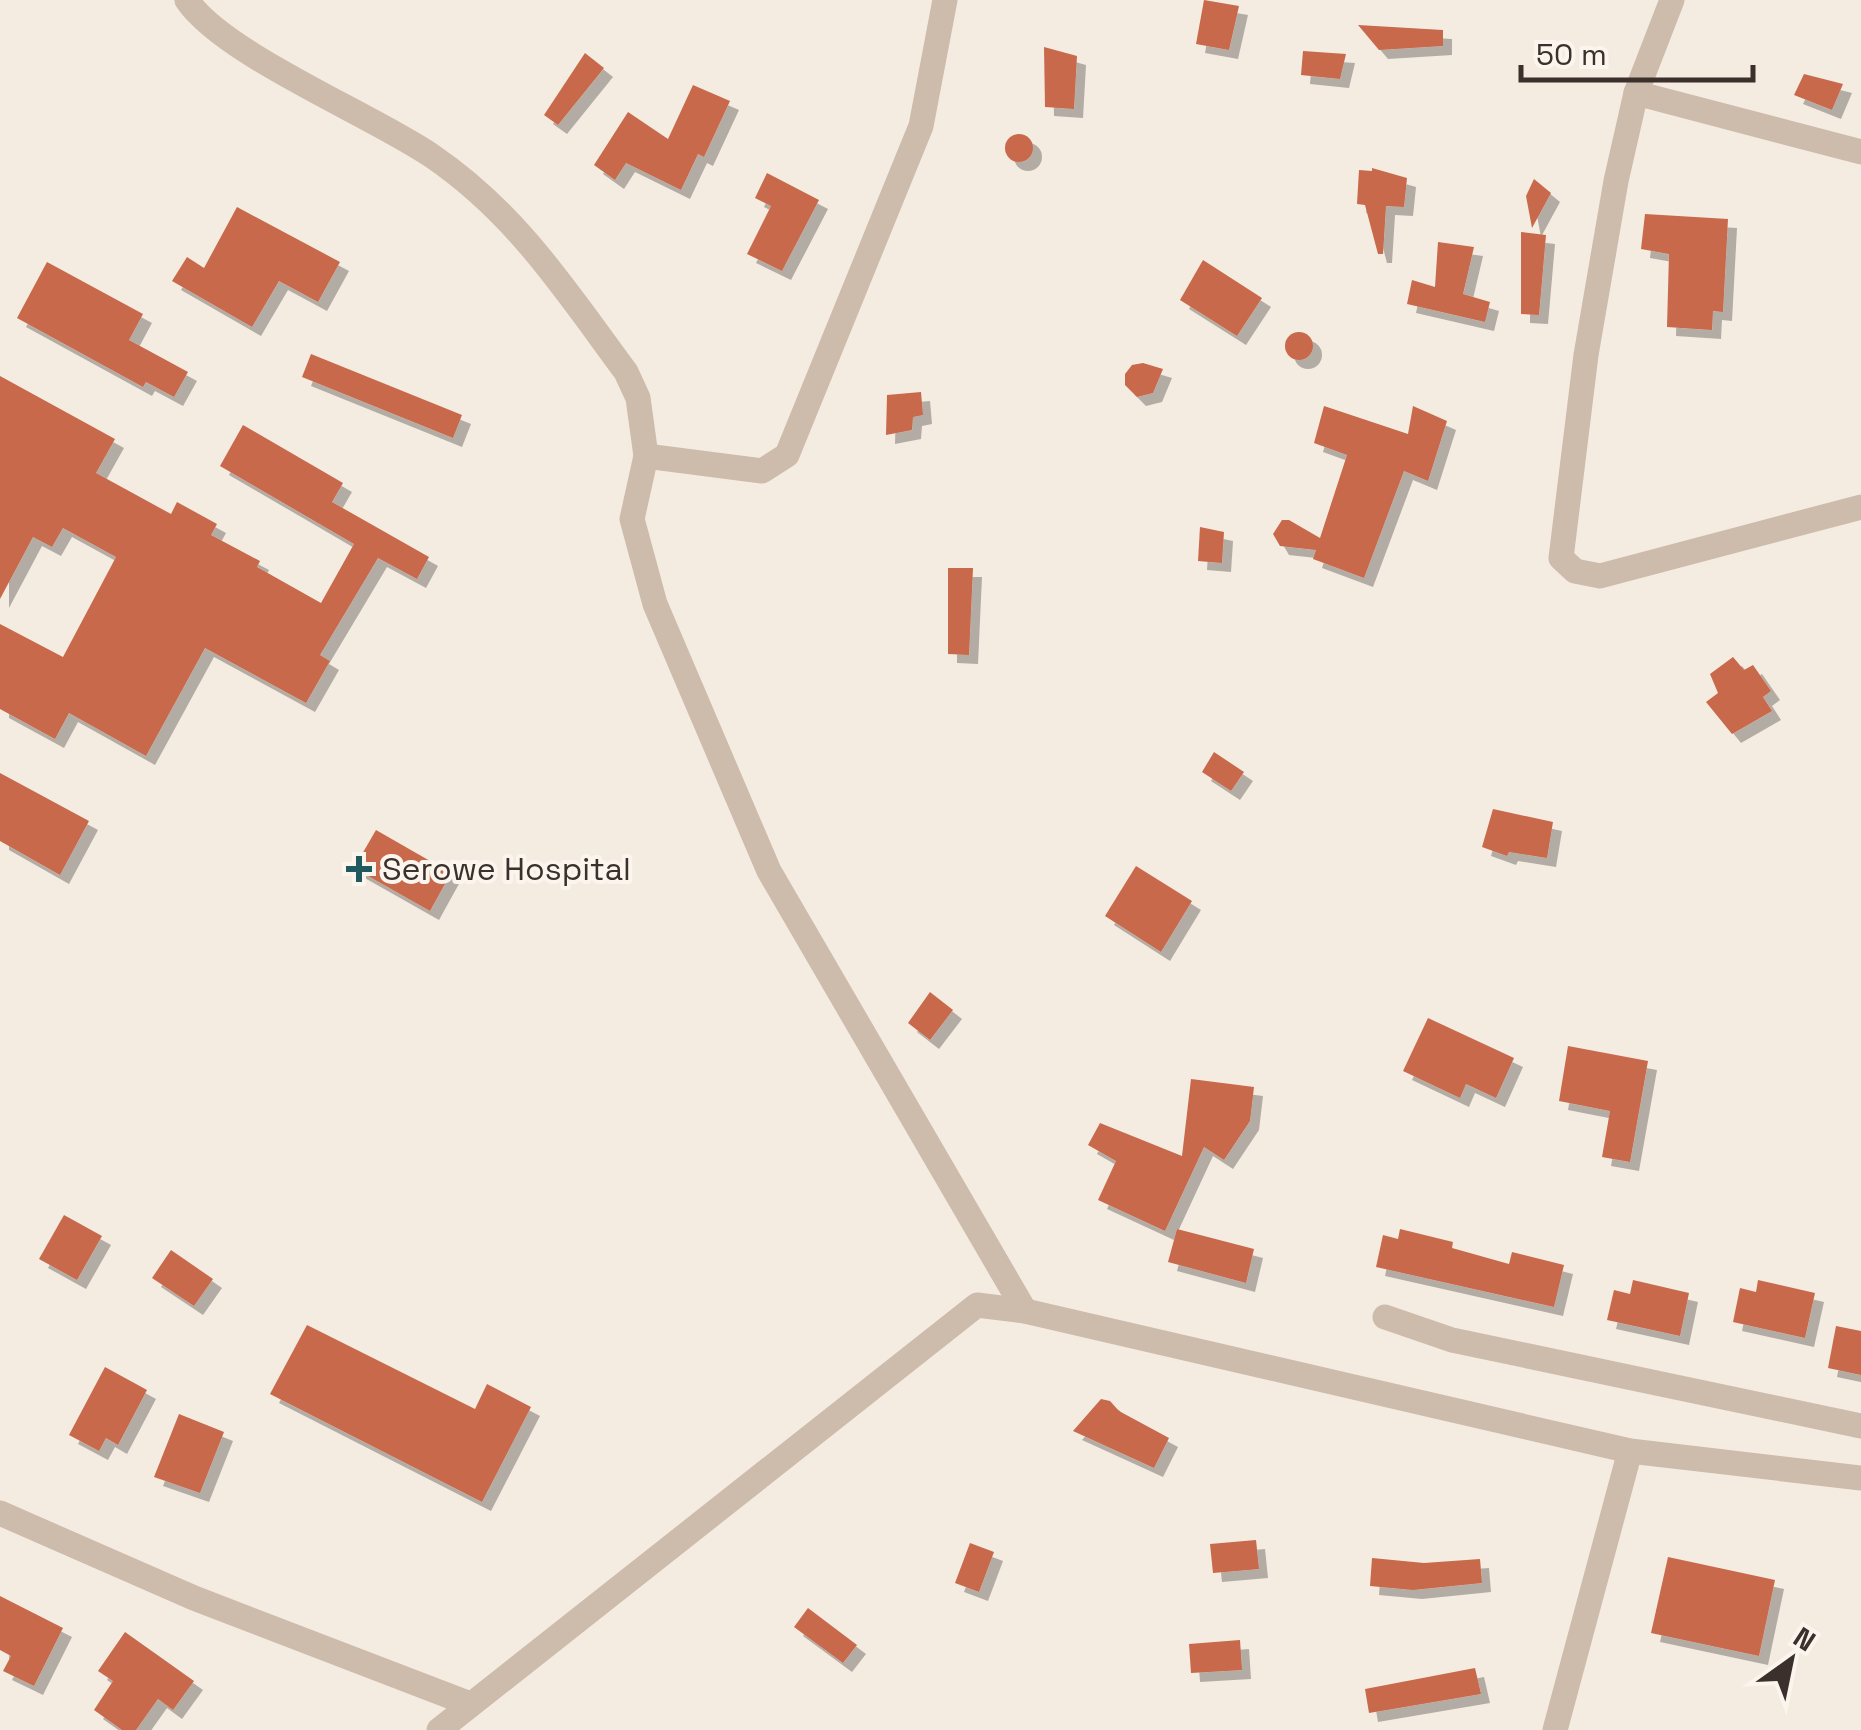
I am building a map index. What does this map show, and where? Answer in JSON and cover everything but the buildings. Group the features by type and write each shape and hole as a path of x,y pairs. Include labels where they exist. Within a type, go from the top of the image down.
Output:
{"street":[{"path":"187,0 198,17 236,42 432,156 514,222 626,372 638,398 646,456 632,519 655,604 770,871 1025,1311"},
{"path":"646,456 762,471 787,455 921,126 945,0"},
{"path":"1672,0 1636,93 1594,300 1562,558 1575,570 1600,576 1861,507"},
{"path":"1636,93 1861,152"},
{"path":"439,1730 966,1311 988,1303 1630,1451 1861,1478"},
{"path":"1385,1317 1452,1340 1861,1426"},
{"path":"1554,1730 1630,1451"},
{"path":"0,1513 194,1598 470,1704"}],"place":[{"name":"Serowe Hospital","path":"359,869"}]}
